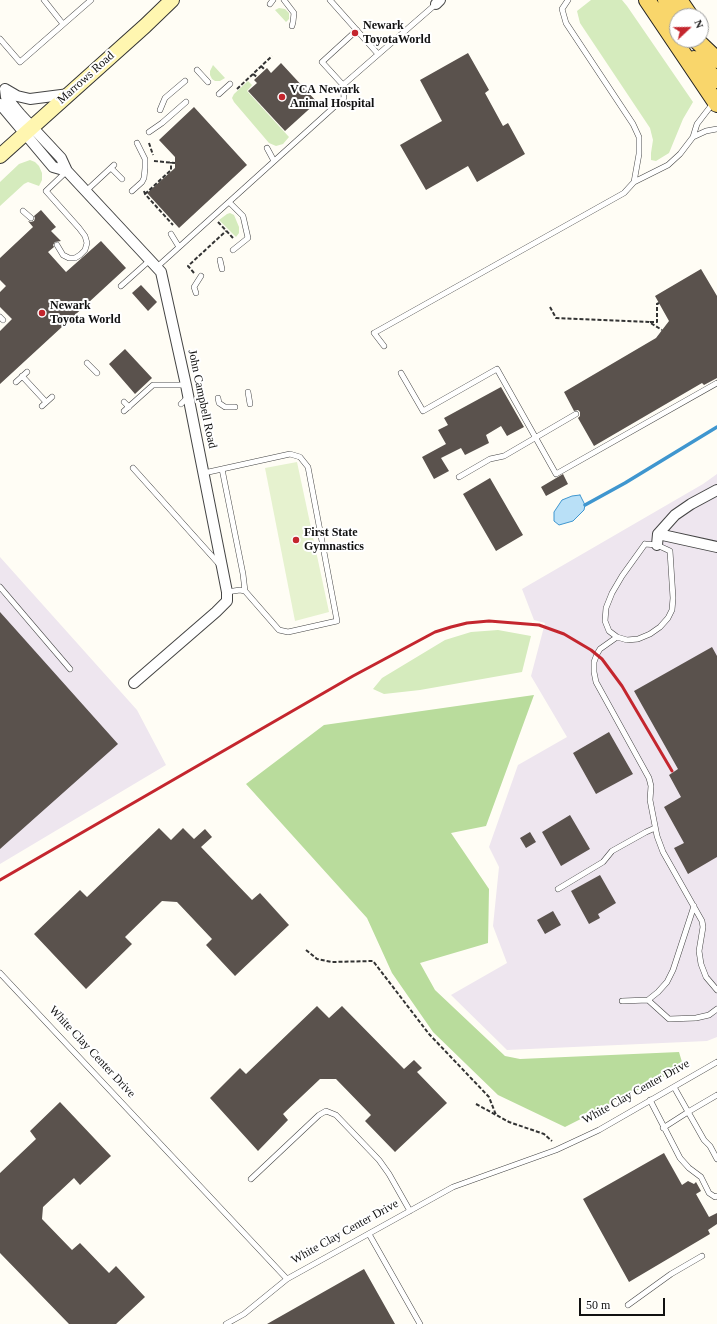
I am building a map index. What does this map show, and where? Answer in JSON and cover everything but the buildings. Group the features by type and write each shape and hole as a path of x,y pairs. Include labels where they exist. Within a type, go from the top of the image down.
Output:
{"main road":[{"path":"647,0 669,32"},
{"path":"709,44 717,56"},
{"path":"680,48 717,80"},
{"path":"680,48 716,102"},
{"path":"704,48 717,60"}],"street":[{"name":"Marrows Road","path":"0,156 172,0"},
{"path":"2,87 17,96 30,99 69,94"},
{"path":"2,87 6,96 20,114 29,130"},
{"path":"0,104 29,130"},
{"name":"John Campbell Road","path":"29,130 53,166 67,171 161,272 186,385 227,592"},
{"path":"717,490 691,504 675,515 658,540 717,547"},
{"path":"134,683 221,608 227,601 227,592"}],"lane":[{"path":"44,0 63,24"},
{"path":"0,39 20,62 91,0"},
{"path":"284,0 294,14 292,26"},
{"path":"330,0 378,54"},
{"path":"568,0 562,9 566,23 629,118 639,137 639,154 634,182"},
{"path":"343,85 438,2"},
{"path":"121,286 153,263 179,247 344,98 343,85 322,62 357,30"},
{"path":"197,70 208,82"},
{"path":"160,110 165,98 185,81"},
{"path":"219,94 230,84"},
{"path":"149,132 186,102"},
{"path":"384,346 374,333 624,193 634,182 668,165 680,154 693,137 697,124 716,102"},
{"path":"693,137 717,129"},
{"path":"132,191 142,182 145,168 145,159 136,143"},
{"path":"266,148 274,161"},
{"path":"86,191 113,166 122,179"},
{"path":"56,245 63,255 69,258 75,258 85,250 87,243 85,236 79,228 46,190 67,171"},
{"path":"229,202 243,216 248,238 233,250"},
{"path":"23,211 31,218"},
{"path":"171,234 179,247"},
{"path":"220,260 222,269"},
{"path":"196,293 194,287 200,277"},
{"path":"87,363 97,373"},
{"path":"401,373 423,411 497,368 556,474 717,383"},
{"path":"16,382 27,372"},
{"path":"22,376 46,402"},
{"path":"124,411 153,385 186,385"},
{"path":"248,392 250,404"},
{"path":"181,404 188,396"},
{"path":"42,406 52,397"},
{"path":"218,398 219,403 225,407 235,407"},
{"path":"675,398 678,405"},
{"path":"124,402 129,407"},
{"path":"458,476 490,459 504,456 576,414"},
{"path":"204,473 222,469 290,454 300,457 308,467 337,621 288,632 279,630 245,591 222,469"},
{"path":"133,468 222,568"},
{"path":"658,540 670,551 673,598 672,610 668,618 660,627 650,634 638,639 627,640 617,637 609,632 605,621 606,608 612,593 626,570 645,544 658,540"},
{"path":"0,587 70,669"},
{"path":"227,592 240,590 245,591"},
{"path":"617,637 600,648 594,662 596,682 649,778 651,786 650,800 656,836 663,852 702,921 703,927 699,951 701,964 706,977 717,990"},
{"path":"558,889 603,862 612,851 655,828"},
{"path":"622,1001 648,1000 667,982 673,970 694,906"},
{"name":"White Clay Center Drive","path":"0,973 287,1279 453,1187 556,1150 599,1130 717,1062"},
{"path":"648,1000 669,1018 696,1018 709,1015 717,1009"},
{"path":"674,1086 704,1140 710,1146 717,1159"},
{"path":"663,1128 717,1095"},
{"path":"650,1100 663,1128 680,1158 689,1168 701,1177 709,1193 715,1197 717,1196"},
{"path":"251,1179 319,1115 326,1111 336,1115 378,1160 389,1174 410,1211"},
{"path":"369,1234 420,1324"},
{"path":"628,1306 671,1274 702,1256"},
{"path":"226,1324 244,1314 287,1279"}],"path":[{"path":"234,91 272,56"},
{"path":"261,66 265,70"},
{"path":"253,74 257,77"},
{"path":"149,143 152,149 154,168"},
{"path":"154,161 175,163"},
{"path":"145,194 171,170 172,162"},
{"path":"145,194 144,191 150,185"},
{"path":"145,194 177,230"},
{"path":"217,222 233,238"},
{"path":"200,277 188,266 226,231"},
{"path":"550,307 556,318 657,322 657,304 659,303"},
{"path":"649,322 662,330"},
{"path":"306,950 317,959 332,962 373,961 429,1034 490,1097 496,1115"},
{"path":"476,1104 509,1122 544,1134 552,1141"}],"shaded area":[{"path":"717,474 717,1037 707,1041 507,1050 451,995 507,963 493,926 499,867 489,847 518,765 567,737 531,676 545,623 534,620 522,589 703,484"},
{"path":"0,557 137,710 166,765 0,864"}],"green space":[{"path":"591,0 622,0 693,102 683,119 669,153 656,161 651,160 653,140 650,128 580,23 577,11"},
{"path":"279,8 285,9 289,13 289,19 286,22 275,10"},
{"path":"213,65 225,78 220,81 215,81 212,79 210,71"},
{"path":"248,81 252,85 247,91 289,137 283,144 276,146 269,143 234,102 232,98 234,94"},
{"path":"30,160 39,166 42,173 42,180 39,186 28,182 24,184 0,206 0,182 19,164"},
{"path":"230,213 234,215 239,227 239,233 236,237 219,220"},
{"name":"First State Gymnastics","path":"297,462 329,612 295,621 265,468"},
{"path":"498,630 531,636 522,672 420,690 384,694 373,689 382,678 445,640 471,632"},
{"path":"534,695 486,826 451,833 489,889 488,943 420,963 435,990 505,1056 520,1059 679,1052 682,1062 677,1070 565,1127 498,1095 433,1032 392,973 367,918 246,784 324,725"}],"water":[{"path":"580,495 585,505 584,510 573,521 559,525 554,521 554,512 562,500"}],"waterway":[{"path":"585,505 625,483 717,427"}],"railway":[{"path":"0,880 353,676 435,632 467,623 489,621 539,625 564,634 591,650 602,659 622,686 672,771"}],"place":[{"name":"Newark ToyotaWorld","path":"355,33"},
{"name":"VCA Newark Animal Hospital","path":"282,97"},
{"name":"Newark Toyota World","path":"42,313"},
{"name":"First State Gymnastics","path":"296,540"}]}
